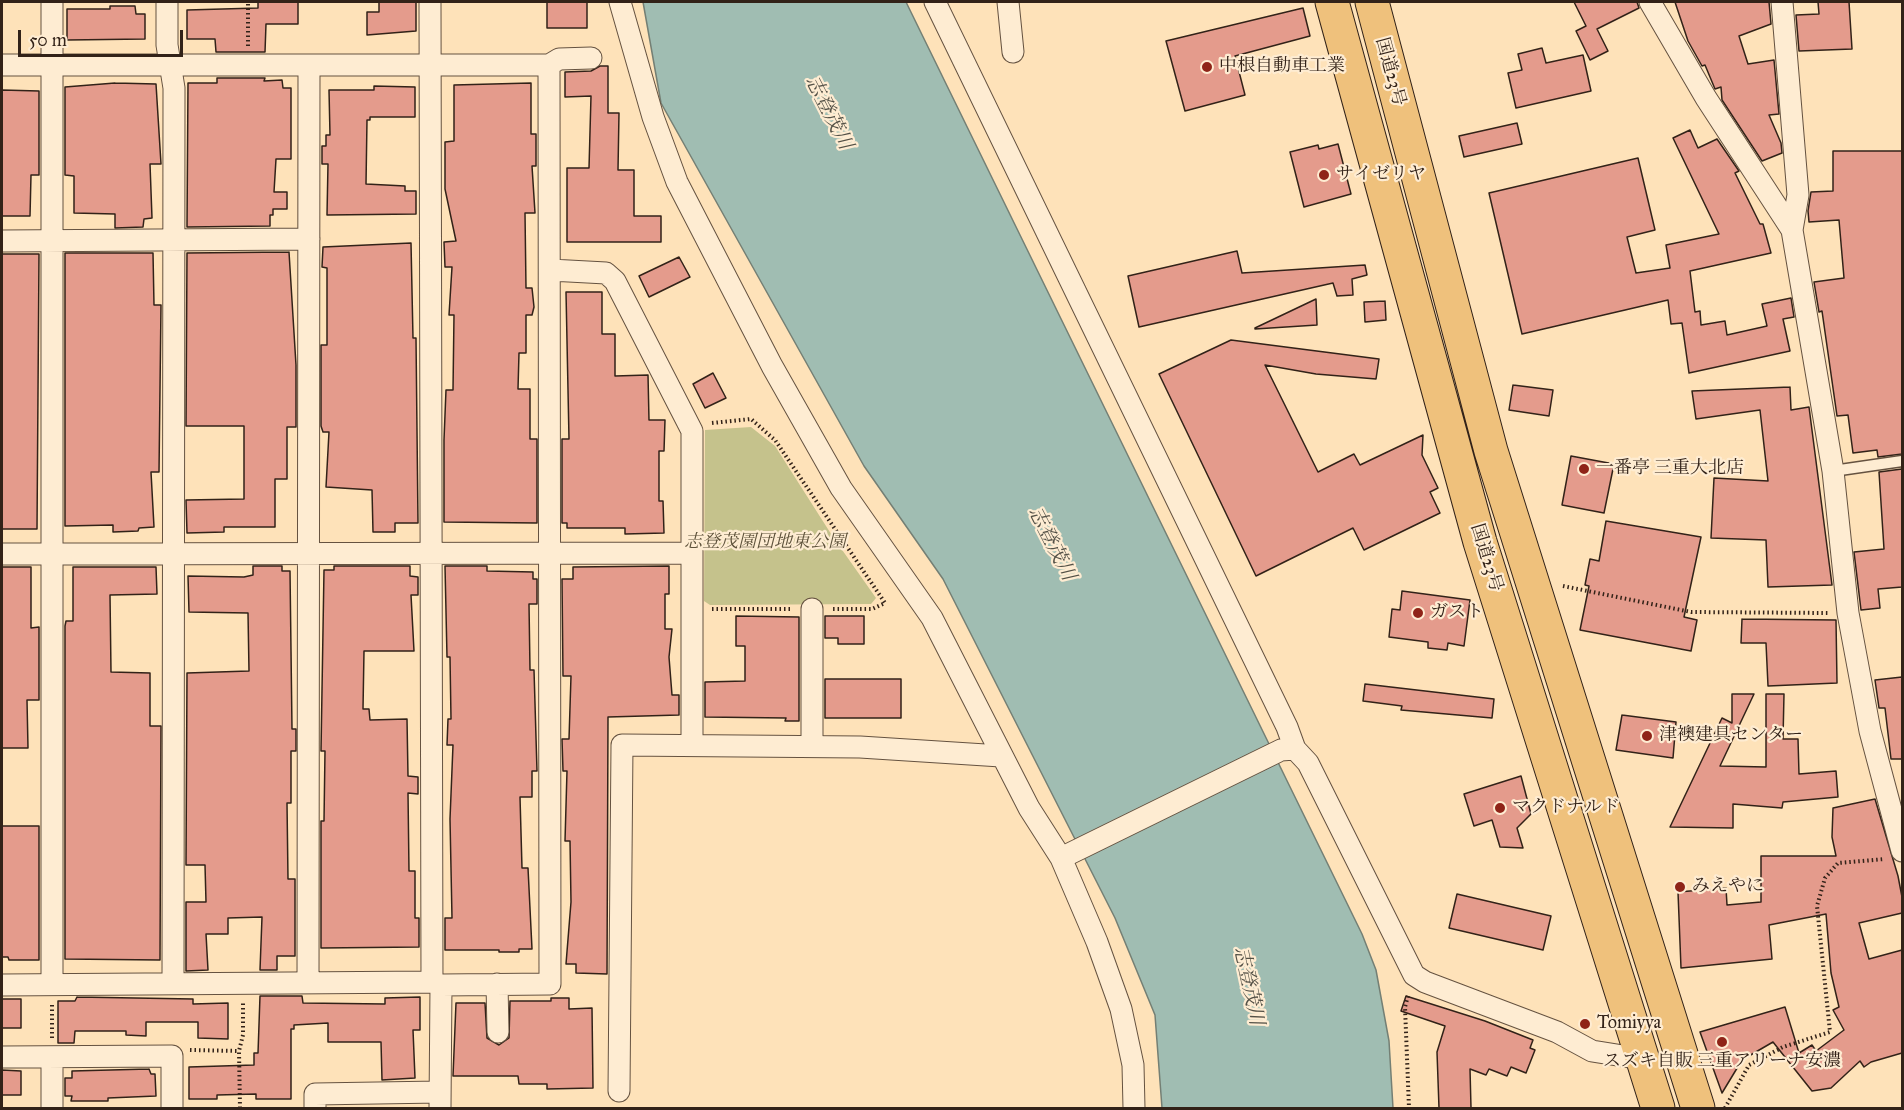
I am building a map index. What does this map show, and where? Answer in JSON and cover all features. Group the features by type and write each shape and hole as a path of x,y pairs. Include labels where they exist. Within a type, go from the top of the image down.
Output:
{"highway":[{"name":"国道23号","path":"1332,2 1480,542 1658,1108"},
{"name":"国道23号","path":"1372,2 1491,451 1698,1108"}],"street":[{"path":"52,2 52,984"},
{"path":"167,2 167,45 174,88 173,984"},
{"path":"315,1108 315,1094 440,1100 430,553 430,2"},
{"path":"620,2 653,117 677,182 772,366 841,488 932,618 1029,808 1065,856 1121,1009 1132,1065 1134,1108"},
{"path":"935,2 1287,727 1288,749"},
{"path":"1008,2 1013,52"},
{"path":"1650,2 1706,98 1792,230"},
{"path":"1782,2 1798,195 1792,230 1833,471 1848,613 1870,731 1899,845"},
{"path":"2,65 549,65 559,59 591,58"},
{"path":"308,983 309,65"},
{"path":"2,985 550,984 549,65"},
{"path":"2,241 309,238"},
{"path":"550,270 606,273 615,281 692,431 692,745"},
{"path":"2,554 692,553"},
{"path":"812,609 812,746"},
{"path":"618,1091 622,745 812,746 1001,756"},
{"path":"1065,856 1288,749"},
{"path":"1288,749 1308,763 1414,975 1425,982 1557,1032 1592,1051 1642,1059"},
{"path":"497,984 498,1032"},
{"path":"2,1057 172,1056 172,1108"},
{"path":"52,1057 52,1108"}],"lane":[{"path":"1833,471 1902,461"}],"path":[{"path":"248,2 248,65"},
{"path":"692,431 702,424 751,419 775,440 885,603 872,609 692,609"},
{"path":"1532,581 1691,612 1848,613"},
{"path":"1725,1108 1749,1065 1783,1047 1830,1032 1817,906 1825,878 1838,863 1899,845"},
{"path":"1409,1108 1405,1008 1414,975"},
{"path":"240,1108 239,1051 243,1035 243,983"},
{"path":"52,984 52,1057"},
{"path":"172,1056 190,1050 239,1051"}],"green space":[{"name":"志登茂園団地東公園","path":"751,427 775,446 833,537 876,598 871,604 710,605 704,601 705,430"}],"water":[{"name":"志登茂川","path":"643,2 906,2 1362,934 1376,970 1389,1041 1393,1108 1162,1108 1155,1015 1115,918 943,579 864,466 661,103"}],"building":[{"path":"258,2 298,2 298,24 266,24 265,52 216,52 215,39 187,39 187,10 258,8"},
{"path":"379,2 416,2 416,31 367,35 367,12 379,12"},
{"path":"547,2 587,2 587,28 547,28"},
{"path":"1574,2 1637,2 1639,8 1597,29 1608,51 1590,60 1576,31 1586,26"},
{"path":"1675,2 1769,2 1771,24 1739,36 1748,64 1774,60 1779,114 1769,115 1781,143 1782,153 1762,161 1722,100 1721,87 1715,89 1705,65 1702,66 1688,41"},
{"path":"1818,2 1849,2 1852,49 1799,51 1796,15 1819,14"},
{"path":"110,6 135,6 136,14 145,14 145,39 67,40 67,9 110,9"},
{"path":"1303,8 1310,36 1235,56 1245,95 1185,111 1166,41"},
{"path":"1542,48 1546,63 1583,55 1591,91 1516,108 1508,73 1522,70 1518,54"},
{"path":"600,66 608,66 608,113 619,113 618,170 634,170 634,216 661,216 661,242 567,242 567,168 589,168 591,96 565,97 565,72 591,71"},
{"path":"217,78 282,80 283,88 291,88 291,159 276,159 274,192 287,192 287,209 273,209 273,215 270,215 270,226 187,227 188,83 217,83"},
{"path":"115,83 156,84 161,164 150,164 152,218 144,219 143,227 115,228 115,214 74,213 74,176 65,175 65,87"},
{"path":"531,83 531,134 536,134 536,166 532,166 535,213 525,213 526,288 532,288 534,307 532,315 526,315 526,353 519,353 518,389 530,389 530,439 537,439 537,523 444,522 446,390 453,390 454,315 449,315 452,267 445,267 444,242 456,241 445,189 445,142 454,141 454,85"},
{"path":"374,86 415,87 415,117 370,117 370,120 367,120 366,184 405,186 405,191 416,191 416,214 327,215 328,164 322,164 322,146 326,146 326,135 330,135 329,90 374,90"},
{"path":"2,90 39,91 39,175 31,175 30,216 2,216"},
{"path":"1517,123 1522,144 1464,157 1459,136"},
{"path":"1690,130 1698,148 1717,139 1739,171 1735,173 1760,224 1763,224 1771,253 1690,271 1695,312 1700,311 1701,325 1725,321 1727,335 1767,326 1762,304 1791,298 1794,317 1783,319 1790,351 1689,373 1682,323 1671,324 1668,300 1522,334 1489,193 1638,158 1655,230 1627,237 1636,273 1670,268 1666,245 1719,234 1673,138"},
{"path":"1338,144 1351,194 1304,207 1290,152 1318,145 1319,149"},
{"path":"1833,151 1902,151 1902,454 1878,457 1877,450 1853,453 1848,415 1837,416 1822,311 1819,312 1814,282 1844,278 1839,220 1809,222 1808,211 1811,192 1833,191"},
{"path":"411,243 413,338 416,338 418,523 395,523 395,532 373,532 372,490 326,487 329,432 323,432 321,426 321,345 327,345 327,268 322,267 323,247"},
{"path":"1237,251 1242,273 1365,265 1367,275 1352,279 1353,295 1337,296 1333,283 1139,327 1128,276"},
{"path":"289,252 296,365 296,427 287,427 287,479 275,479 275,527 224,527 224,532 187,533 186,500 244,499 244,426 186,426 187,253"},
{"path":"65,253 153,253 154,305 161,305 159,472 151,472 154,527 139,528 138,531 113,532 113,525 65,526"},
{"path":"2,254 39,254 37,529 2,529"},
{"path":"679,257 690,277 649,297 639,276"},
{"path":"566,292 602,292 602,334 615,334 615,376 648,375 649,420 665,420 664,451 659,451 659,501 663,501 664,533 625,534 625,528 567,528 567,523 562,523 562,439 569,439"},
{"path":"1316,299 1317,325 1255,329 1255,328"},
{"path":"1385,301 1386,320 1365,322 1364,302"},
{"path":"1231,340 1379,359 1376,379 1316,374 1265,365 1318,472 1354,454 1360,465 1423,435 1422,455 1438,488 1430,492 1440,513 1364,550 1353,528 1256,576 1159,374"},
{"path":"713,373 726,398 705,408 693,384"},
{"path":"1513,385 1553,390 1549,416 1509,410"},
{"path":"1790,387 1791,410 1809,407 1832,585 1768,587 1766,540 1711,538 1714,478 1768,481 1760,410 1696,419 1692,391"},
{"path":"1571,456 1614,464 1604,513 1562,505"},
{"path":"1902,469 1902,587 1878,589 1880,608 1861,610 1854,552 1884,549 1879,472"},
{"path":"1606,521 1701,537 1684,617 1697,620 1691,651 1580,630 1589,586 1585,585 1590,559 1599,561"},
{"path":"253,566 282,566 282,571 290,571 292,729 296,729 296,751 291,751 291,803 287,803 288,879 295,879 295,956 277,956 277,970 260,970 262,917 228,918 228,934 206,934 208,970 186,971 186,902 206,902 205,865 186,865 187,673 249,671 248,613 189,612 188,576 244,577 253,575"},
{"path":"334,566 410,566 410,576 418,577 418,595 411,595 414,651 364,651 363,709 369,709 370,720 407,719 408,776 418,777 418,794 408,793 409,871 415,871 415,918 419,918 419,947 321,948 321,821 324,821 325,751 321,751 324,570 334,570"},
{"path":"445,566 487,566 487,571 533,572 533,579 537,579 537,604 529,604 530,670 534,670 537,771 532,771 532,797 520,797 522,868 528,868 532,949 519,949 519,952 445,950 445,918 452,918 450,819 453,745 447,745 448,719 451,719"},
{"path":"669,566 669,594 665,594 665,629 672,629 669,657 672,695 679,695 679,715 608,717 607,974 576,973 576,964 566,964 571,902 570,841 565,841 567,771 563,771 562,739 569,739 571,676 563,676 562,579 573,579 573,567"},
{"path":"2,567 31,567 31,628 39,627 39,700 27,700 28,748 2,748"},
{"path":"73,567 156,567 157,594 110,595 111,672 150,673 150,726 161,726 160,960 65,959 65,626 66,621 73,621"},
{"path":"1402,591 1470,600 1464,646 1448,643 1447,650 1428,648 1428,642 1389,637 1392,609 1400,610"},
{"path":"736,616 799,617 799,721 785,721 786,718 705,717 705,682 745,681 745,646 736,646"},
{"path":"825,616 864,616 864,644 838,644 838,638 825,638"},
{"path":"1742,619 1836,620 1837,683 1768,686 1766,643 1741,643"},
{"path":"1902,677 1902,759 1891,759 1885,708 1879,708 1875,680"},
{"path":"825,679 901,679 901,718 825,718"},
{"path":"1365,684 1494,699 1492,718 1401,710 1402,706 1363,701"},
{"path":"1732,694 1754,694 1720,766 1766,767 1766,694 1784,694 1783,739 1798,739 1799,774 1836,771 1838,797 1783,802 1782,808 1733,804 1733,828 1670,827 1722,718 1732,723"},
{"name":"津襖建具センター","path":"1622,715 1676,722 1673,758 1616,750"},
{"path":"1521,776 1531,814 1517,828 1523,848 1500,847 1492,820 1474,826 1464,794"},
{"path":"1875,799 1898,876 1902,913 1859,923 1869,959 1902,950 1902,1053 1871,1062 1864,1067 1860,1061 1831,1088 1812,1091 1773,1042 1742,1060 1722,1093 1700,1032 1785,1007 1799,1053 1812,1045 1816,1051 1844,1030 1833,1010 1839,1007 1831,973 1826,914 1769,925 1772,959 1681,968 1678,892 1726,888 1727,905 1761,902 1761,856 1836,856 1832,837 1833,808"},
{"path":"2,826 39,826 39,960 9,960 8,957 2,957"},
{"path":"1457,894 1551,916 1543,950 1449,928"},
{"path":"260,996 302,996 303,1003 385,1004 385,998 420,997 420,1030 413,1030 415,1078 382,1080 381,1042 328,1042 328,1023 294,1025 294,1029 291,1029 291,1099 256,1099 256,1094 217,1095 217,1099 189,1099 189,1067 254,1065 254,1053 258,1053"},
{"path":"1406,996 1485,1021 1533,1040 1530,1048 1535,1050 1526,1073 1511,1067 1507,1076 1489,1069 1486,1075 1470,1069 1471,1108 1439,1108 1437,1052 1445,1026 1401,1011"},
{"path":"77,997 193,999 193,1004 228,1003 228,1039 198,1038 198,1022 146,1022 146,1036 126,1035 126,1031 75,1031 74,1043 58,1043 58,1001 75,1001"},
{"path":"551,998 569,998 569,1009 592,1008 593,1088 547,1089 547,1084 519,1084 518,1076 453,1076 456,1003 485,1003 487,1038 499,1045 509,1038 510,1001 551,1001"},
{"path":"2,999 21,999 21,1028 2,1028"},
{"path":"149,1069 151,1074 155,1074 156,1096 108,1098 108,1101 71,1101 72,1096 65,1096 65,1078 72,1078 72,1071"},
{"path":"2,1070 21,1071 21,1095 2,1095"}],"place":[{"name":"中根自動車工業","path":"1207,67"},
{"name":"サイゼリヤ","path":"1324,175"},
{"name":"一番亭 三重大北店","path":"1584,469"},
{"name":"ガスト","path":"1418,613"},
{"name":"津襖建具センター","path":"1647,736"},
{"name":"マクドナルド","path":"1500,808"},
{"name":"みえやに","path":"1680,887"},
{"name":"Tomiyya","path":"1585,1024"},
{"name":"スズキ自販 三重アリーナ安濃","path":"1722,1042"}]}
